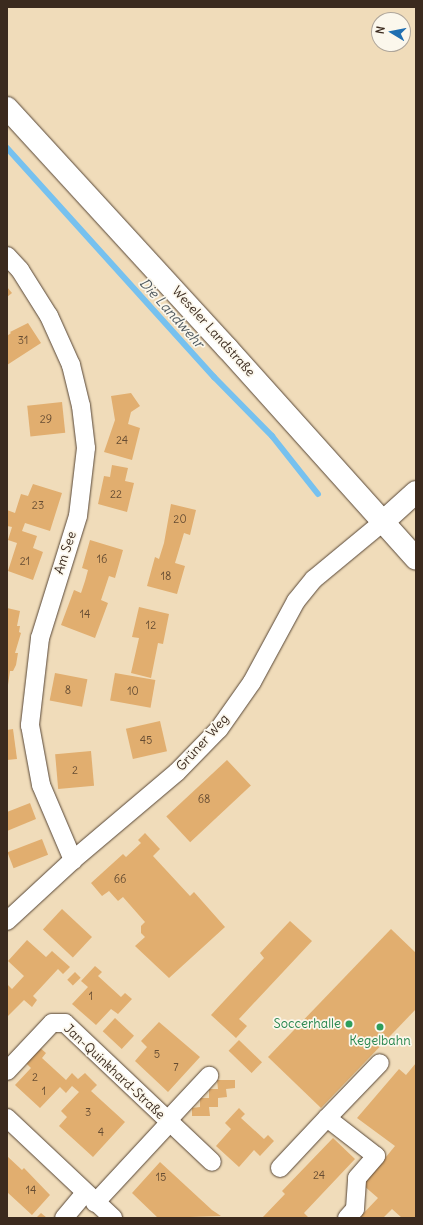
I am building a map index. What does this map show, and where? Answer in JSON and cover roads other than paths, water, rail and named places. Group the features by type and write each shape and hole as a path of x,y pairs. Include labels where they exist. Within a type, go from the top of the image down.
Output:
{"main road":[{"name":"Weseler Landstraße","path":"7,108 384,521 416,559"},
{"path":"384,521 416,492"}],"street":[{"name":"Am See","path":"7,256 20,270 49,316 71,365 81,406 86,448 78,516 40,638 30,725 41,785 73,860"},
{"name":"Grüner Weg","path":"7,921 73,860 177,772 219,729 252,682 296,601 314,579 384,521"},
{"name":"Jan-Quinkhard-Straße","path":"7,1071 52,1023 65,1023 212,1162"},
{"path":"280,1168 380,1063"},
{"path":"64,1218 90,1198 168,1122 209,1076"},
{"path":"7,1118 90,1198 113,1218"},
{"path":"327,1118 376,1156 357,1178 355,1209 347,1218"}],"waterway":[{"name":"Die Landwehr","path":"7,148 214,377 272,436 318,494"}],"place":[{"name":"Soccerhalle","path":"349,1024"},
{"name":"Kegelbahn","path":"380,1027"}]}
